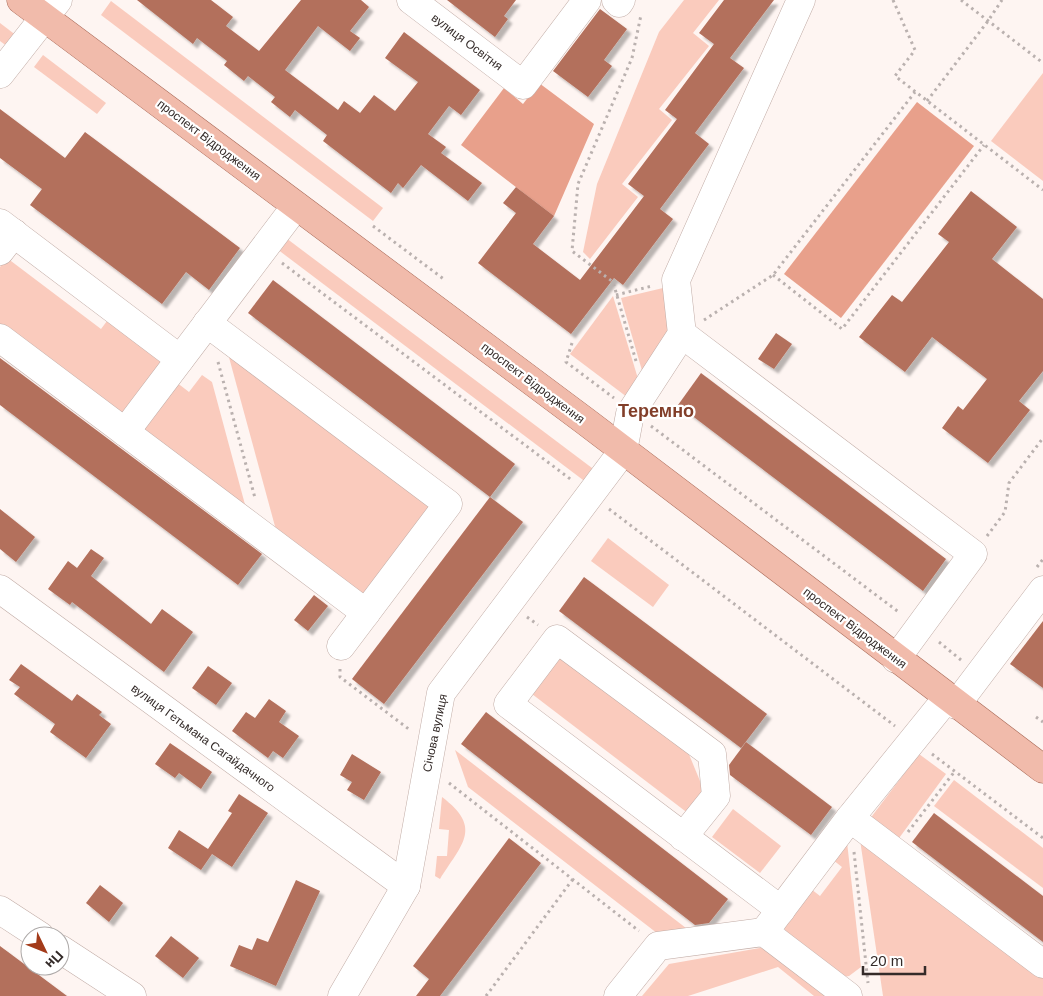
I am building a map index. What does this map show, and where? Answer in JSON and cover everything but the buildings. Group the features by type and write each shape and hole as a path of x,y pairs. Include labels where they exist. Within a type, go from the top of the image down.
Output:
{"main road":[{"name":"проспект Відродження","path":"20,0 52,9 296,206 623,451 951,702 1043,769"}],"street":[{"name":"вулиця Освітня","path":"411,0 523,85 587,0"},
{"path":"616,0 619,3 632,5"},
{"path":"623,451 639,402 682,334 676,280 801,0"},
{"path":"0,74 52,9"},
{"path":"125,432 296,206"},
{"path":"5,236 180,359"},
{"path":"207,322 448,504 341,646"},
{"path":"682,334 973,554 896,659"},
{"path":"0,338 366,613"},
{"name":"Січова вулиця","path":"342,996 406,886 441,693 623,451"},
{"path":"764,932 850,818 913,740 951,702 1039,579"},
{"name":"вулиця Гетьмана Сагайдачного","path":"0,589 406,886"},
{"path":"683,837 716,796 712,754 557,639 508,704 683,837 781,910"},
{"path":"850,818 1043,964"},
{"path":"0,910 25,926"},
{"path":"618,996 658,946 764,932 858,991"},
{"path":"70,956 132,996"}],"path":[{"path":"893,0 915,50 895,76 1043,190"},
{"path":"961,0 1043,63"},
{"path":"927,101 1002,0"},
{"path":"632,5 632,58 578,184 572,251 613,282 639,402"},
{"path":"682,334 774,275 916,92"},
{"path":"774,275 842,328 984,145"},
{"path":"373,226 445,280"},
{"path":"263,249 590,494 1043,838"},
{"path":"616,295 676,280"},
{"path":"572,343 566,362 639,402 966,664"},
{"path":"217,360 256,500"},
{"path":"973,554 1005,512 1010,483 1043,438"},
{"path":"1039,579 1043,559"},
{"path":"509,603 557,639"},
{"path":"341,646 340,677 573,879 658,946"},
{"path":"1036,717 1043,722"},
{"path":"894,851 954,771"},
{"path":"850,818 858,991"},
{"path":"486,996 573,879"}],"shaded area":[{"path":"684,0 719,0 693,33 709,46 659,109 672,120 622,184 638,197 590,259 583,252 597,184 659,32"},
{"path":"111,1 383,208 373,221 101,15"},
{"path":"0,23 17,36 8,47 0,41"},
{"path":"43,55 106,103 97,114 34,67"},
{"path":"1043,73 1043,181 991,141"},
{"path":"539,83 594,124 554,216 461,145 504,88 523,104"},
{"path":"917,102 974,146 841,318 784,274"},
{"path":"286,238 596,471 587,483 277,249"},
{"path":"7,258 101,329 110,317 167,361 123,420 0,327 0,267"},
{"path":"663,288 670,324 661,350 643,374 621,298"},
{"path":"613,296 639,382 627,397 570,354"},
{"path":"227,350 433,506 365,596 276,530"},
{"path":"202,375 212,382 247,512 139,431 176,382 189,392"},
{"path":"608,538 669,585 653,607 591,561"},
{"path":"562,655 688,752 705,793 689,814 532,694"},
{"path":"455,750 695,935 662,937 468,787"},
{"path":"919,754 946,774 894,845 866,824"},
{"path":"954,780 1043,848 1043,888 934,806"},
{"path":"442,797 455,808 462,818 465,836 461,846 440,879 435,876 437,856 447,856 449,830 439,829"},
{"path":"733,809 781,846 760,873 712,837"},
{"path":"859,833 1043,973 1043,996 883,996"},
{"path":"847,842 861,967 849,976 843,977 785,931 785,925 811,889 820,896 842,867 833,860"},
{"path":"765,947 828,996 814,996 778,967 688,996 642,996 669,964"}],"district":[{"name":"Теремно","path":"656,411"}]}
